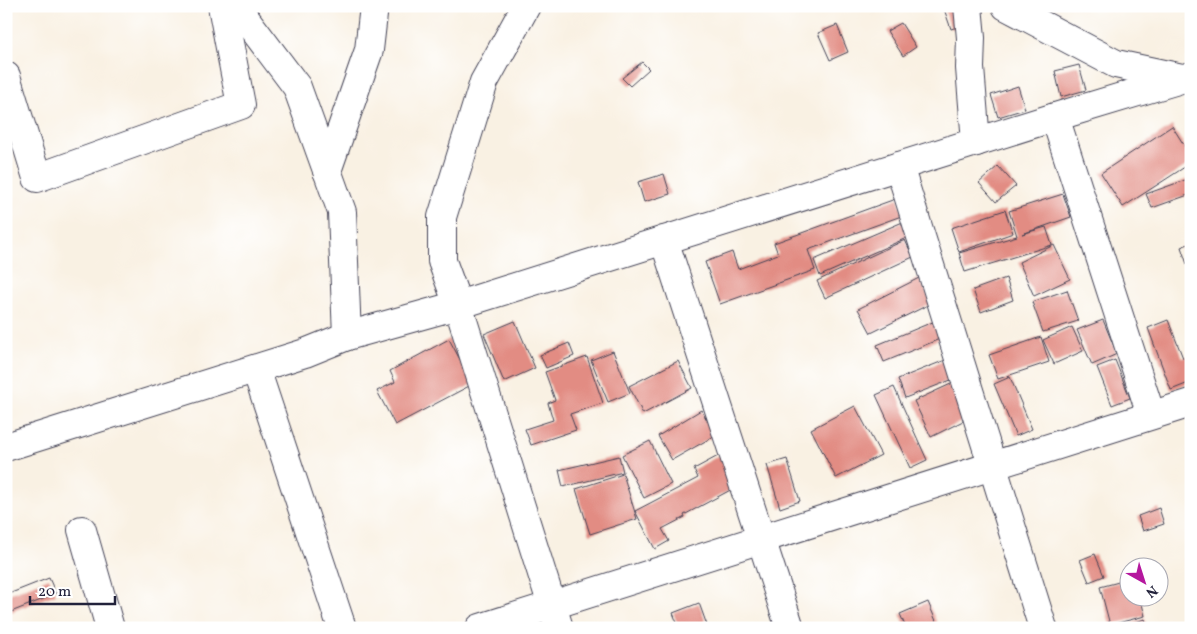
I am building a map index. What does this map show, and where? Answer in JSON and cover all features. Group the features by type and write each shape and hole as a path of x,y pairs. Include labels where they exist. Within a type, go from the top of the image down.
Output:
{"street":[{"path":"6,76 37,178 241,105 222,6"},
{"path":"236,6 297,87 342,212 347,336"},
{"path":"327,171 369,50 374,6"},
{"path":"526,6 484,82 442,216 442,261 458,305 555,617"},
{"path":"968,6 971,38 970,68 976,142"},
{"path":"1006,6 1116,64 1187,78"},
{"path":"6,447 305,354 347,336 458,305 1055,117 1187,78"},
{"path":"1055,117 1152,415"},
{"path":"899,166 1043,628"},
{"path":"664,240 790,628"},
{"path":"256,369 342,628"},
{"path":"480,628 555,617 761,540 1191,403"},
{"path":"82,530 110,628"}],"building":[{"path":"943,6 971,6 976,21 951,29"},
{"path":"901,23 916,47 903,56 887,31"},
{"path":"837,25 848,52 830,60 818,33"},
{"path":"642,62 649,69 630,86 622,78"},
{"path":"1079,65 1086,90 1061,97 1055,71"},
{"path":"1018,86 1025,109 998,117 991,95"},
{"path":"1172,126 1191,156 1191,163 1123,207 1101,173"},
{"path":"998,166 1016,186 996,202 979,183"},
{"path":"664,174 670,194 644,202 638,182"},
{"path":"1191,178 1191,194 1152,208 1146,194"},
{"path":"1063,194 1071,217 1022,234 1046,227 1052,245 965,272 959,253 1017,236 1009,211"},
{"path":"898,198 904,215 808,250 815,270 720,304 705,262 732,252 738,269 778,254 774,243"},
{"path":"1005,210 1013,233 959,252 951,228"},
{"path":"905,221 911,236 820,276 814,260"},
{"path":"905,240 913,257 825,298 817,281"},
{"path":"1191,243 1191,266 1188,267 1181,247"},
{"path":"1054,245 1070,279 1034,296 1019,262"},
{"path":"919,278 932,303 871,333 858,309"},
{"path":"1006,278 1013,300 981,312 973,290"},
{"path":"1067,290 1078,321 1043,332 1032,302"},
{"path":"1103,320 1117,354 1092,365 1077,330"},
{"path":"1168,320 1183,358 1191,355 1191,382 1171,390 1148,328"},
{"path":"515,321 535,368 504,382 484,334"},
{"path":"935,321 942,338 884,362 877,345"},
{"path":"1072,327 1083,351 1054,364 1043,340"},
{"path":"1041,337 1049,362 998,379 989,355"},
{"path":"449,339 473,384 395,425 377,391 395,382 390,371"},
{"path":"569,343 574,356 546,368 540,355"},
{"path":"613,351 630,393 608,402 591,360"},
{"path":"587,357 603,403 570,414 576,430 531,445 525,429 553,420 548,403 555,400 545,372"},
{"path":"948,359 956,378 905,398 898,379"},
{"path":"1115,360 1130,398 1112,405 1097,367"},
{"path":"678,361 692,388 643,414 629,386"},
{"path":"1010,377 1032,429 1016,436 994,384"},
{"path":"953,383 969,418 931,437 914,401"},
{"path":"894,387 927,460 910,468 876,395"},
{"path":"855,406 881,455 836,478 811,429"},
{"path":"701,410 716,435 672,460 658,436"},
{"path":"650,441 671,484 644,498 622,455"},
{"path":"720,455 736,487 662,529 669,541 655,549 635,511 698,478 694,469"},
{"path":"619,456 623,472 563,487 559,470"},
{"path":"787,459 800,501 780,508 767,465"},
{"path":"623,474 637,519 590,534 576,489"},
{"path":"1159,508 1164,524 1143,531 1138,516"},
{"path":"1095,554 1104,576 1089,582 1080,560"},
{"path":"49,578 56,594 6,614 6,595"},
{"path":"1120,582 1120,606 1142,606 1145,616 1110,625 1100,587"},
{"path":"928,602 939,628 906,628 900,614"},
{"path":"699,603 708,628 679,628 673,613"},
{"path":"1145,619 1148,628 1120,628 1120,627"}]}
